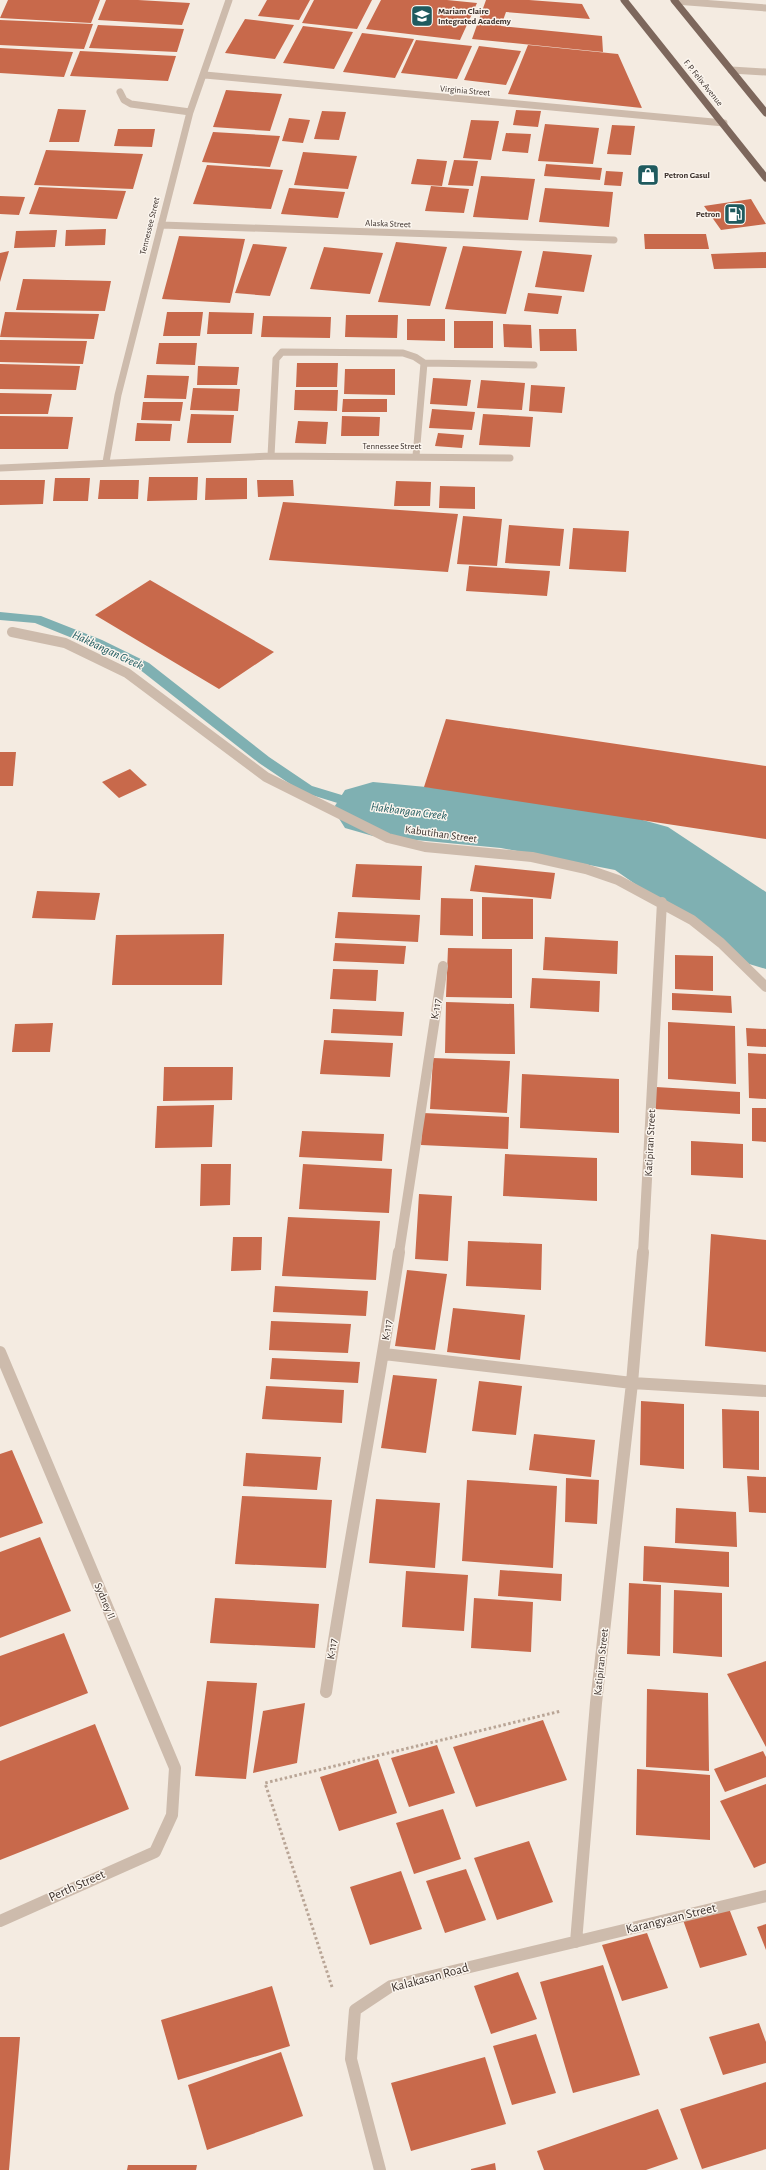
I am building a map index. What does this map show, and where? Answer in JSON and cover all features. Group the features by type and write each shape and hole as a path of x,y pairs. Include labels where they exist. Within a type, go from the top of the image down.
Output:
{"main road":[{"name":"F. P. Felix Avenue","path":"624,0 724,123 766,178"},
{"path":"674,0 766,113"}],"street":[{"name":"Tennessee Street","path":"106,462 118,395 190,112 230,0"},
{"path":"674,0 766,8"},
{"path":"731,70 766,72"},
{"name":"Virginia Street","path":"204,75 724,123"},
{"path":"120,92 124,100 131,104 190,112"},
{"name":"Alaska Street","path":"161,225 614,240"},
{"path":"271,456 276,359 282,352 403,353 415,356 424,363 534,365"},
{"path":"416,456 424,363"},
{"name":"Tennessee Street","path":"0,468 106,462 271,456 416,456 510,458"},
{"name":"Kabutihan Street","path":"12,632 65,643 127,673 266,777 388,838 426,847 532,857 586,870 618,880 662,902 692,920 721,943 766,987"},
{"name":"Katipiran Street","path":"576,1942 596,1703 632,1383 646,1215 662,902"},
{"name":"K-117","path":"326,1692 340,1598 384,1354 443,966"},
{"name":"Sydney II","path":"0,1352 175,1768 172,1815 155,1852"},
{"path":"384,1354 632,1383 766,1391"},
{"name":"Perth Street","path":"0,1921 155,1852"},
{"name":"Karangyaan Street","path":"576,1942 766,1896"},
{"name":"Kalakasan Road","path":"380,2170 351,2059 356,2010 391,1986 576,1942"}],"path":[{"path":"335,1995 265,1783 596,1703"}],"building":[{"path":"8,0 100,0 91,23 0,18"},
{"path":"106,0 190,3 182,25 98,20"},
{"path":"267,0 310,0 299,20 258,16"},
{"path":"314,0 372,0 357,29 302,23"},
{"name":"Mariam Claire Integrated Academy","path":"381,0 447,0 477,3 460,40 366,29"},
{"path":"486,0 529,0 582,4 590,19 506,12 501,26 602,36 603,52 472,39"},
{"path":"245,19 294,25 275,59 225,53"},
{"path":"0,20 93,24 84,49 0,45"},
{"path":"98,25 184,29 177,52 89,48"},
{"path":"303,26 353,32 334,69 283,63"},
{"path":"362,33 414,39 395,78 343,72"},
{"path":"416,40 472,46 457,79 401,73"},
{"path":"528,45 618,54 642,108 508,94"},
{"path":"479,46 521,51 506,85 464,80"},
{"path":"0,48 73,52 64,77 0,73"},
{"path":"80,51 176,56 168,81 70,76"},
{"path":"226,90 282,94 270,131 213,127"},
{"path":"58,109 86,110 79,142 49,142"},
{"path":"516,110 541,111 538,127 513,125"},
{"path":"322,111 346,112 339,140 314,139"},
{"path":"289,118 310,120 303,143 282,141"},
{"path":"471,120 499,121 491,160 463,158"},
{"path":"545,124 599,128 593,164 538,161"},
{"path":"612,125 635,126 631,155 607,154"},
{"path":"118,129 155,129 152,147 114,146"},
{"path":"213,132 280,136 270,167 202,162"},
{"path":"506,133 531,134 528,153 502,151"},
{"path":"46,150 143,154 133,189 34,185"},
{"path":"303,152 357,156 348,189 294,185"},
{"path":"417,159 447,161 442,186 411,184"},
{"path":"454,160 478,161 473,186 448,185"},
{"path":"546,164 602,168 600,180 544,176"},
{"path":"207,165 283,170 271,209 193,204"},
{"path":"606,171 623,172 621,186 604,185"},
{"path":"481,176 535,179 528,220 473,217"},
{"path":"431,186 469,189 464,213 425,211"},
{"path":"39,187 126,191 117,219 29,214"},
{"path":"289,188 345,192 338,218 281,214"},
{"path":"545,188 613,192 609,227 539,222"},
{"path":"0,196 25,197 19,215 0,214"},
{"name":"Petron","path":"751,199 766,224 721,230 704,206"},
{"path":"106,229 105,245 65,246 66,230"},
{"path":"57,230 55,247 14,248 16,231"},
{"path":"644,234 706,234 709,249 645,249"},
{"path":"179,236 245,239 230,303 162,299"},
{"path":"396,242 447,247 430,306 378,302"},
{"path":"253,244 287,247 270,296 235,293"},
{"path":"463,246 522,251 506,314 445,309"},
{"path":"324,247 383,253 370,294 310,289"},
{"path":"9,251 0,282 0,253"},
{"path":"543,251 592,255 584,292 535,287"},
{"path":"766,252 766,268 714,269 711,254"},
{"path":"23,279 111,281 105,311 16,310"},
{"path":"528,293 562,296 558,314 524,311"},
{"path":"5,312 99,314 94,339 0,337"},
{"path":"167,312 203,312 200,336 163,336"},
{"path":"209,312 254,313 252,334 207,334"},
{"path":"346,315 398,315 397,338 345,337"},
{"path":"263,316 331,317 330,338 261,337"},
{"path":"407,319 445,319 445,341 407,340"},
{"path":"454,321 493,321 493,348 454,348"},
{"path":"503,324 531,325 532,348 504,347"},
{"path":"539,329 576,329 577,351 540,351"},
{"path":"0,340 87,341 83,364 0,362"},
{"path":"159,343 197,343 195,365 156,364"},
{"path":"297,363 338,363 337,387 296,387"},
{"path":"0,364 80,366 76,390 0,389"},
{"path":"198,366 239,367 237,385 197,385"},
{"path":"345,369 395,369 395,395 344,394"},
{"path":"147,375 189,376 186,399 144,398"},
{"path":"433,378 471,380 467,406 430,404"},
{"path":"481,380 525,383 522,410 477,408"},
{"path":"531,385 565,387 562,413 529,411"},
{"path":"193,388 240,389 238,411 190,410"},
{"path":"295,390 338,390 337,411 294,410"},
{"path":"0,393 52,394 48,414 0,414"},
{"path":"343,399 387,399 387,412 342,412"},
{"path":"143,402 183,402 180,421 141,420"},
{"path":"432,409 475,412 472,430 429,428"},
{"path":"191,414 234,415 231,443 187,443"},
{"path":"483,414 533,417 530,447 479,445"},
{"path":"0,416 73,417 68,449 0,449"},
{"path":"342,416 380,417 379,436 341,436"},
{"path":"298,421 328,422 326,444 295,443"},
{"path":"137,423 172,424 170,441 135,441"},
{"path":"438,433 464,435 462,448 435,446"},
{"path":"149,477 198,477 197,500 147,501"},
{"path":"55,478 90,478 88,501 53,501"},
{"path":"206,478 247,478 247,499 205,500"},
{"path":"0,480 45,480 43,504 0,505"},
{"path":"100,480 139,480 138,499 98,499"},
{"path":"257,480 293,480 294,496 258,497"},
{"path":"396,481 431,482 430,506 394,506"},
{"path":"440,486 475,487 475,509 439,508"},
{"path":"283,502 458,514 448,572 269,560"},
{"path":"463,516 502,519 497,566 457,564"},
{"path":"509,525 564,529 560,566 505,563"},
{"path":"573,528 629,531 626,572 569,569"},
{"path":"469,566 550,571 547,596 466,591"},
{"path":"150,580 274,652 219,689 95,615"},
{"path":"446,719 766,766 766,839 424,787"},
{"path":"0,752 16,752 13,786 0,786"},
{"path":"130,769 147,785 119,798 102,782"},
{"path":"356,864 422,866 420,900 352,897"},
{"path":"475,865 555,873 551,899 470,891"},
{"path":"37,891 100,893 95,920 32,918"},
{"path":"482,897 533,899 533,939 482,939"},
{"path":"441,898 473,899 473,936 440,935"},
{"path":"338,912 420,915 418,942 335,938"},
{"path":"224,934 222,985 112,985 116,935"},
{"path":"545,937 618,941 617,974 543,970"},
{"path":"335,943 406,946 404,964 333,961"},
{"path":"448,948 512,949 512,998 446,997"},
{"path":"675,955 713,956 713,991 675,989"},
{"path":"333,969 378,970 376,1001 330,999"},
{"path":"532,978 600,981 599,1012 530,1008"},
{"path":"672,993 731,996 732,1013 672,1010"},
{"path":"446,1002 514,1004 515,1054 445,1053"},
{"path":"333,1009 404,1012 402,1036 331,1033"},
{"path":"668,1022 735,1026 736,1084 668,1079"},
{"path":"53,1023 50,1052 12,1052 15,1024"},
{"path":"746,1028 766,1029 766,1047 747,1046"},
{"path":"324,1040 393,1043 390,1077 320,1074"},
{"path":"748,1053 766,1054 766,1099 749,1098"},
{"path":"433,1058 510,1061 507,1113 430,1109"},
{"path":"164,1067 233,1067 232,1100 163,1101"},
{"path":"522,1074 619,1079 619,1133 520,1128"},
{"path":"656,1087 740,1092 740,1114 655,1109"},
{"path":"214,1105 212,1147 155,1148 157,1106"},
{"path":"752,1108 766,1108 766,1142 752,1141"},
{"path":"423,1113 509,1117 508,1149 421,1145"},
{"path":"302,1131 384,1134 382,1161 299,1157"},
{"path":"691,1141 743,1144 743,1178 691,1175"},
{"path":"505,1154 597,1158 597,1201 503,1196"},
{"path":"201,1164 231,1164 230,1205 200,1206"},
{"path":"303,1164 392,1169 389,1213 299,1209"},
{"path":"419,1194 452,1196 448,1261 415,1259"},
{"path":"288,1217 380,1221 376,1280 282,1276"},
{"path":"711,1234 766,1240 766,1352 705,1346"},
{"path":"233,1237 262,1237 261,1270 231,1271"},
{"path":"468,1241 542,1244 541,1290 466,1286"},
{"path":"407,1270 447,1274 435,1350 395,1346"},
{"path":"275,1286 368,1291 366,1316 273,1312"},
{"path":"453,1308 525,1315 520,1360 447,1352"},
{"path":"271,1321 351,1324 348,1353 269,1350"},
{"path":"272,1358 360,1362 358,1383 270,1379"},
{"path":"393,1375 437,1379 426,1453 381,1448"},
{"path":"479,1381 522,1386 516,1435 472,1431"},
{"path":"266,1386 344,1390 342,1423 262,1419"},
{"path":"641,1401 684,1404 684,1469 640,1465"},
{"path":"722,1409 759,1411 759,1470 723,1468"},
{"path":"534,1434 595,1440 591,1477 529,1470"},
{"path":"12,1450 43,1523 0,1538 0,1454"},
{"path":"246,1453 321,1457 317,1490 243,1486"},
{"path":"747,1476 766,1477 766,1513 749,1512"},
{"path":"566,1478 599,1480 597,1524 565,1522"},
{"path":"467,1480 557,1486 553,1568 462,1561"},
{"path":"242,1496 332,1500 326,1568 235,1564"},
{"path":"376,1499 440,1503 435,1568 369,1563"},
{"path":"676,1508 736,1512 737,1547 675,1543"},
{"path":"40,1537 71,1611 0,1638 0,1552"},
{"path":"644,1546 729,1552 729,1587 643,1581"},
{"path":"500,1570 562,1574 561,1601 498,1596"},
{"path":"406,1571 468,1575 464,1631 402,1627"},
{"path":"629,1583 661,1585 660,1656 627,1654"},
{"path":"674,1590 722,1593 722,1657 673,1653"},
{"path":"215,1598 319,1604 315,1648 210,1643"},
{"path":"474,1598 533,1602 531,1652 471,1648"},
{"path":"64,1633 88,1693 0,1727 0,1656"},
{"path":"766,1661 766,1747 727,1674"},
{"path":"207,1681 257,1683 246,1779 195,1776"},
{"path":"647,1689 708,1693 709,1771 646,1767"},
{"path":"305,1703 297,1763 253,1773 263,1711"},
{"path":"543,1720 567,1780 476,1807 453,1747"},
{"path":"95,1724 129,1809 0,1860 0,1761"},
{"path":"437,1745 455,1793 409,1807 391,1758"},
{"path":"763,1751 766,1757 766,1777 725,1792 714,1769"},
{"path":"378,1759 397,1813 339,1831 320,1777"},
{"path":"637,1769 710,1775 710,1840 636,1835"},
{"path":"766,1784 766,1863 754,1868 720,1801"},
{"path":"443,1809 461,1859 414,1874 396,1823"},
{"path":"529,1841 553,1902 497,1920 474,1858"},
{"path":"466,1869 486,1920 445,1933 426,1881"},
{"path":"401,1871 422,1929 370,1945 350,1887"},
{"path":"728,1906 747,1955 700,1968 683,1920"},
{"path":"766,1924 766,1950 757,1927"},
{"path":"647,1933 668,1988 622,2001 602,1945"},
{"path":"603,1965 640,2075 573,2093 540,1982"},
{"path":"518,1972 537,2019 491,2034 474,1986"},
{"path":"272,1986 290,2046 178,2080 161,2020"},
{"path":"759,2023 766,2042 766,2063 723,2075 709,2037"},
{"path":"536,2034 556,2093 512,2105 493,2046"},
{"path":"0,2037 20,2037 9,2170 0,2170"},
{"path":"281,2052 303,2116 207,2150 188,2085"},
{"path":"485,2057 506,2124 411,2151 391,2083"},
{"path":"766,2082 766,2149 702,2169 680,2109"},
{"path":"658,2109 678,2159 646,2170 544,2170 537,2151"},
{"path":"495,2163 496,2170 471,2170 471,2169"},
{"path":"128,2165 197,2165 196,2170 127,2170"}],"waterway":[{"name":"Hakbangan Creek","path":"0,616 37,619 97,643 144,666 264,760 307,789 373,809"},
{"name":"Hakbangan Creek","path":"373,809 501,821 639,847 747,920 766,939"}],"place":[{"name":"Mariam Claire Integrated Academy","path":"422,16"},
{"name":"Petron Gasul","path":"648,175"},
{"name":"Petron","path":"735,214"}]}
